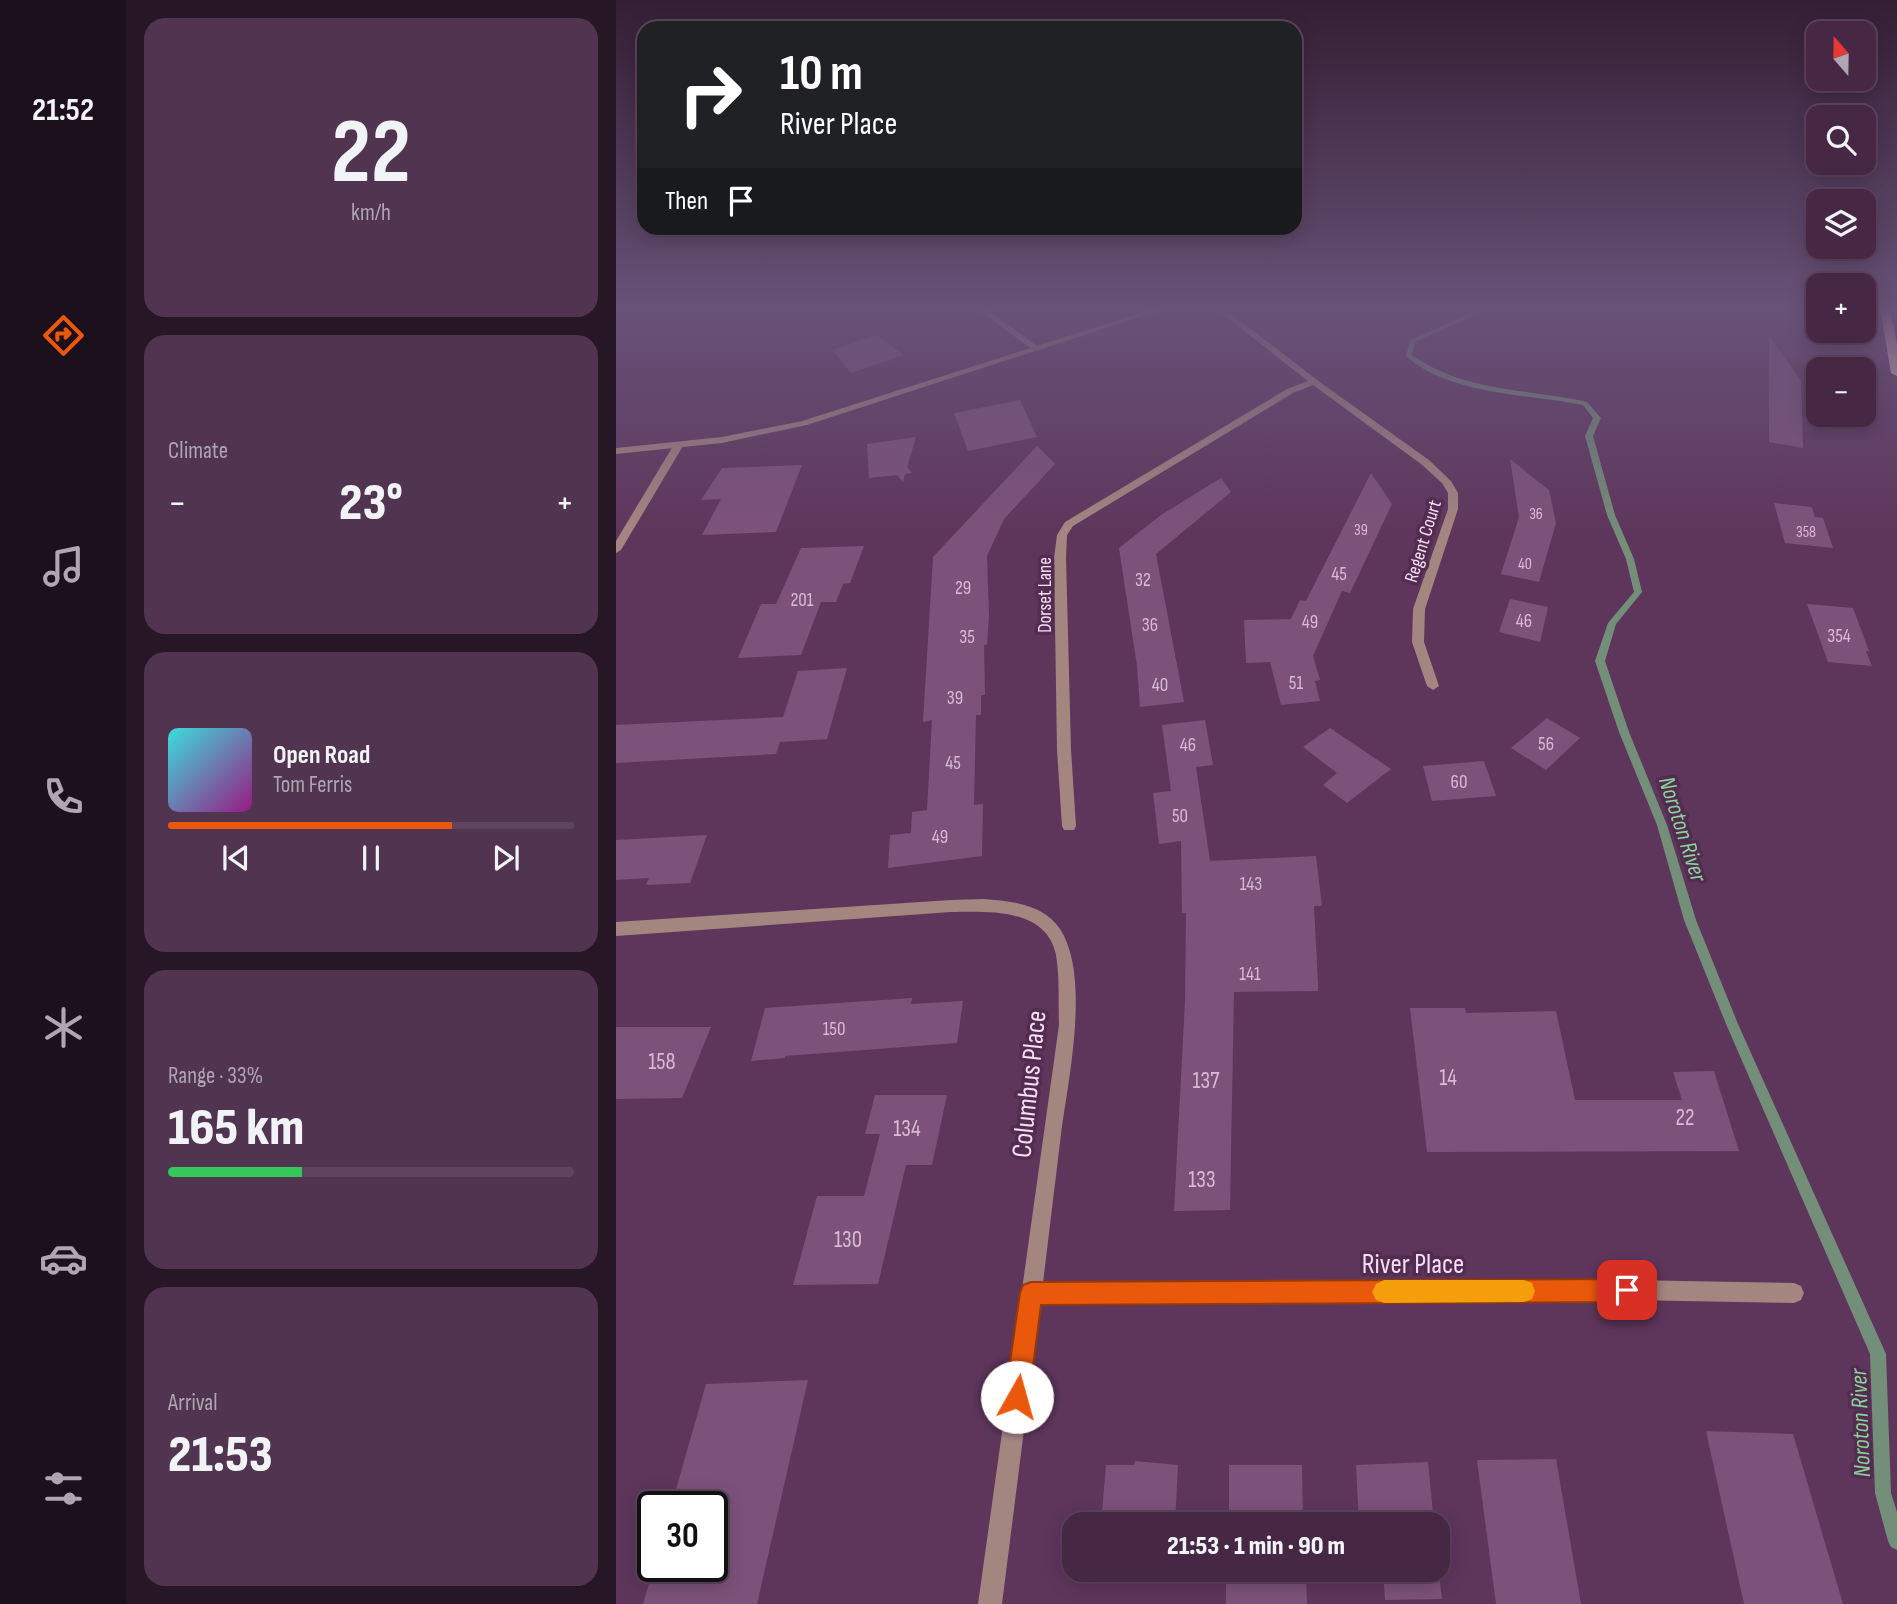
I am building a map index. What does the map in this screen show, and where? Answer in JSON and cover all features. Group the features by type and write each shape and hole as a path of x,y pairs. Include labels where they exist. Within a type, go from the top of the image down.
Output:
{"street":[{"path":"616,451 678,446 746,436 804,423 928,383"},
{"name":"Dorset Lane","path":"1069,826 1064,750 1059,558 1062,535 1069,524 1290,391 1312,383"},
{"name":"Regent Court","path":"1315,383 1425,462 1446,481 1453,493 1454,509 1419,609 1418,642 1433,686"},
{"path":"616,550 678,446"},
{"name":"Columbus Place","path":"616,929 951,906 1004,907 1028,911 1050,926 1062,950 1067,1025 990,1604"},
{"name":"River Place","path":"1031,1293 1627,1290 1794,1293"}],"building":[{"path":"1769,383 1801,383 1803,448 1769,442"},
{"path":"1020,400 1037,437 968,451 954,413"},
{"path":"916,437 907,467 912,473 905,474 903,482 897,475 869,478 867,444"},
{"path":"1037,446 1055,464 1004,519 987,556 989,616 987,645 984,645 985,695 981,695 981,715 976,715 974,805 983,804 982,856 888,868 890,835 911,833 912,812 927,810 932,720 923,722 933,557"},
{"path":"1510,459 1549,490 1556,523 1539,582 1501,574 1519,517"},
{"path":"802,465 776,532 702,535 721,499 701,500 722,468"},
{"path":"1371,473 1392,504 1350,593 1342,591 1313,656 1320,680 1315,681 1320,701 1281,705 1270,662 1246,663 1244,620 1291,619 1300,600 1306,601"},
{"path":"1221,478 1231,492 1156,554 1184,702 1140,707 1137,666 1119,548 1161,515"},
{"path":"1774,503 1812,507 1815,517 1823,518 1833,548 1785,543"},
{"path":"864,546 850,583 843,584 836,602 821,602 801,655 738,658 761,604 776,604 801,548"},
{"path":"1510,599 1548,607 1540,642 1499,632"},
{"path":"1807,604 1853,608 1872,666 1828,662"},
{"path":"847,668 827,739 780,742 776,754 616,763 616,725 783,717 798,671"},
{"path":"1547,718 1580,738 1546,770 1511,748"},
{"path":"1205,720 1213,765 1196,767 1210,861 1316,856 1322,906 1314,906 1318,991 1234,992 1230,1210 1174,1211 1185,1001 1186,913 1182,913 1181,841 1159,844 1153,793 1171,791 1162,725"},
{"path":"1330,728 1391,769 1347,803 1323,785 1337,773 1303,747"},
{"path":"1484,761 1496,796 1432,801 1423,766"},
{"path":"707,835 690,883 646,885 649,878 616,880 616,840"},
{"path":"912,998 911,1004 963,1001 957,1043 751,1061 765,1008"},
{"path":"1410,1008 1465,1008 1466,1013 1556,1011 1575,1100 1682,1100 1673,1072 1714,1071 1739,1151 1427,1152"},
{"path":"616,1027 711,1027 682,1098 616,1099"},
{"path":"875,1095 947,1095 932,1165 906,1165 878,1284 793,1285 817,1196 864,1196 880,1134 865,1134"},
{"path":"808,1380 757,1604 643,1604 649,1582 728,1582 728,1491 676,1491 706,1384"},
{"path":"1706,1431 1793,1434 1843,1604 1744,1604"},
{"path":"1556,1459 1581,1604 1496,1604 1477,1460"},
{"path":"1135,1461 1178,1465 1176,1512 1102,1512 1106,1465 1134,1465"},
{"path":"1428,1462 1433,1512 1358,1512 1356,1465"},
{"path":"1229,1465 1302,1465 1303,1512 1229,1512"},
{"path":"1226,1582 1306,1582 1307,1604 1226,1604"},
{"path":"1384,1582 1440,1582 1442,1599 1385,1600"}],"waterway":[{"name":"Noroton River","path":"1467,383 1585,403 1597,418 1589,436 1611,515 1630,559 1638,592 1612,623 1600,661 1624,732 1662,825 1690,920 1732,1024 1878,1354 1883,1493 1897,1541"}],"slow traffic":[{"path":"1384,1292 1524,1291"}],"route":[{"path":"1017,1397 1031,1293 1627,1290"}]}
